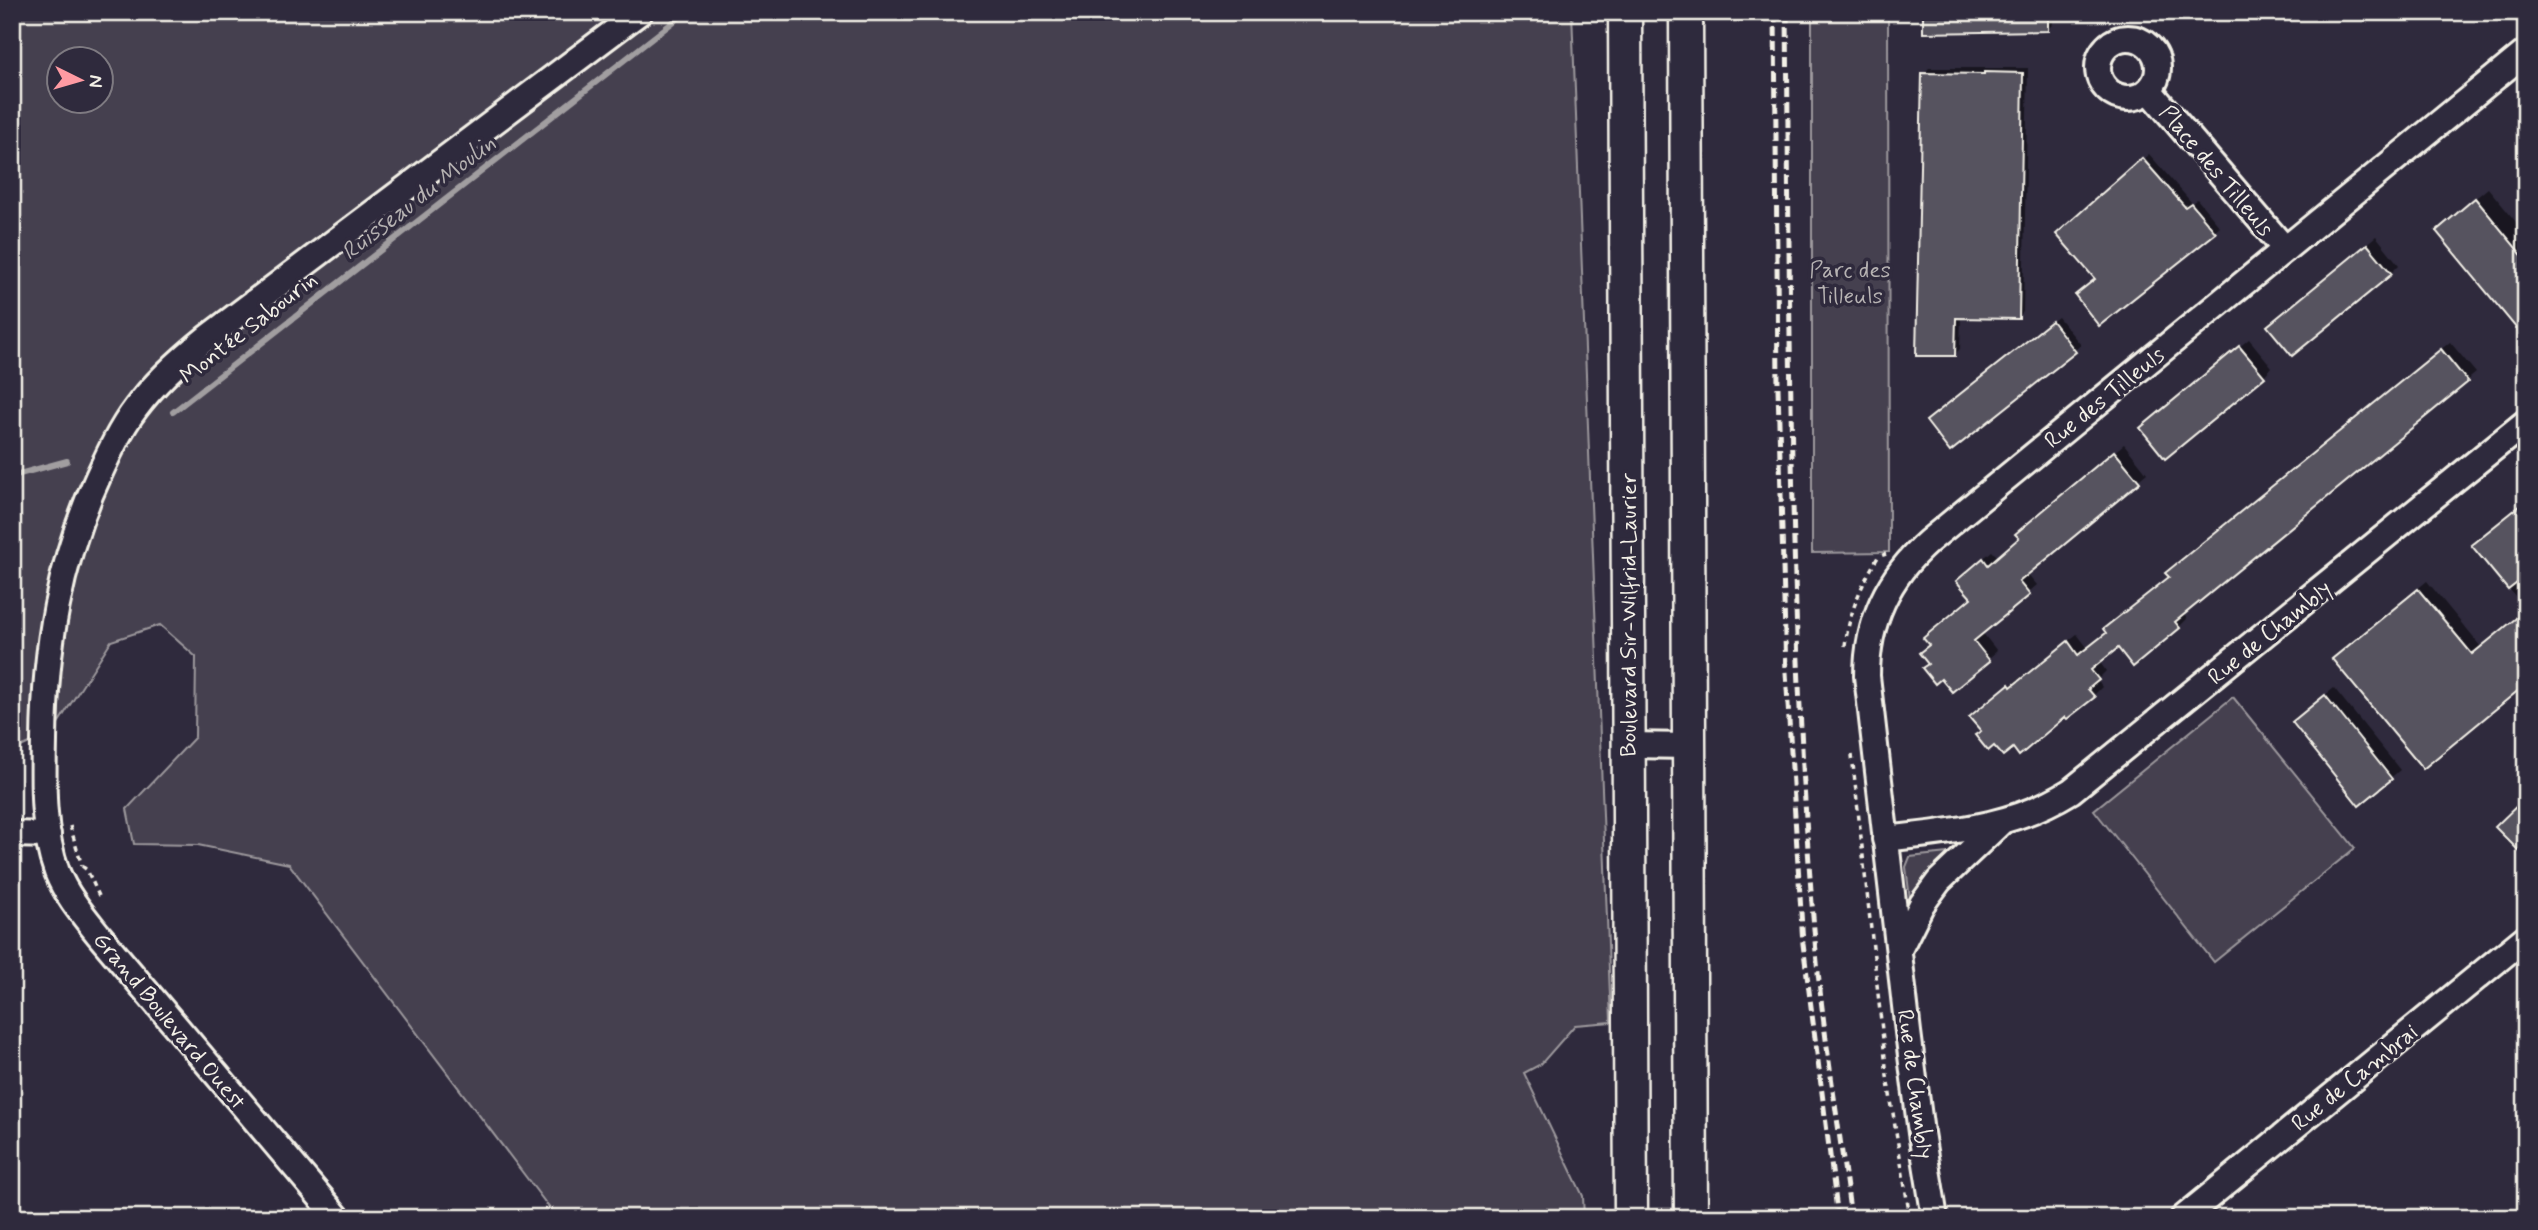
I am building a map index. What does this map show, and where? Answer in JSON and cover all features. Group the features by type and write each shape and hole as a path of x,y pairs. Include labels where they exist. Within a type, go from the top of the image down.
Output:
{"main road":[{"name":"Boulevard Sir-Wilfrid-Laurier","path":"1625,12 1631,1218"},
{"path":"1686,12 1691,1218"}],"street":[{"name":"Montée Sabourin","path":"48,835 44,775 44,701 55,607 67,559 90,495 110,452 135,409 170,370 208,337 640,12"},
{"name":"Rue des Tilleuls","path":"1885,839 1867,662 1878,609 1898,573 1929,541 2526,52"},
{"name":"Place des Tilleuls","path":"2150,90 2284,249"},
{"name":"Rue de Chambly","path":"1935,1218 1921,1133 1885,839 1968,830 2000,823 2042,808 2087,780 2526,422"},
{"path":"1629,745 1689,746"},
{"name":"Rue de Chambly","path":"1899,950 1922,904 1939,881 2000,823"},
{"path":"12,834 48,835"},
{"name":"Grand Boulevard Ouest","path":"48,835 61,880 97,934 338,1218"},
{"name":"Rue de Cambrai","path":"2183,1218 2526,937"}],"path":[{"path":"69,820 82,866"}],"green space":[{"path":"12,12 1572,12 1611,1022 1575,1025 1541,1064 1524,1073 1583,1196 1584,1218 557,1218 289,864 198,845 134,844 127,809 195,737 196,657 160,625 111,641 52,733 12,751"},
{"name":"Parc des Tilleuls","path":"1812,12 1888,12 1889,552 1812,553"},
{"path":"2233,697 2355,848 2214,962 2094,810"},
{"path":"1957,852 1912,901 1906,867 1910,857"}],"building":[{"path":"1923,12 2048,12 2048,31 1923,33"},
{"path":"1922,73 2023,73 2019,319 1956,318 1955,356 1916,356"},
{"path":"2142,158 2185,207 2191,203 2216,233 2099,326 2075,295 2095,279 2056,234"},
{"path":"2475,198 2526,260 2526,340 2436,231"},
{"path":"2367,244 2392,274 2292,356 2267,326"},
{"path":"2052,321 2076,352 1950,452 1926,421"},
{"path":"2239,346 2265,377 2165,459 2140,428"},
{"path":"2441,349 2468,382 2175,622 2180,628 2133,667 2118,648 2091,670 2099,680 2088,689 2095,697 2067,719 2065,717 2019,756 2013,748 2003,756 1994,746 1988,751 1975,735 1981,731 1969,717 2068,641 2078,655 2106,633 2103,629 2169,577 2165,573"},
{"path":"2114,451 2140,482 2019,582 2030,595 1974,641 1990,661 1952,692 1941,679 1935,684 1922,668 1928,664 1919,653 1929,645 1923,638 1971,598 1956,581 1983,558 1988,565 2019,538 2015,534"},
{"path":"2526,501 2526,576 2508,590 2471,545"},
{"path":"2418,589 2472,654 2526,610 2526,684 2423,769 2332,659"},
{"path":"2325,695 2392,779 2359,806 2292,722"},
{"path":"2526,797 2526,858 2495,827"}],"waterway":[{"name":"Ruisseau du Moulin","path":"173,412 686,12"},
{"name":"Ruisseau du Moulin","path":"12,476 67,461"}],"railway":[{"path":"1775,12 1778,388 1786,672 1803,944 1838,1218"},
{"path":"1787,12 1792,477 1806,825 1818,976 1851,1218"}]}
